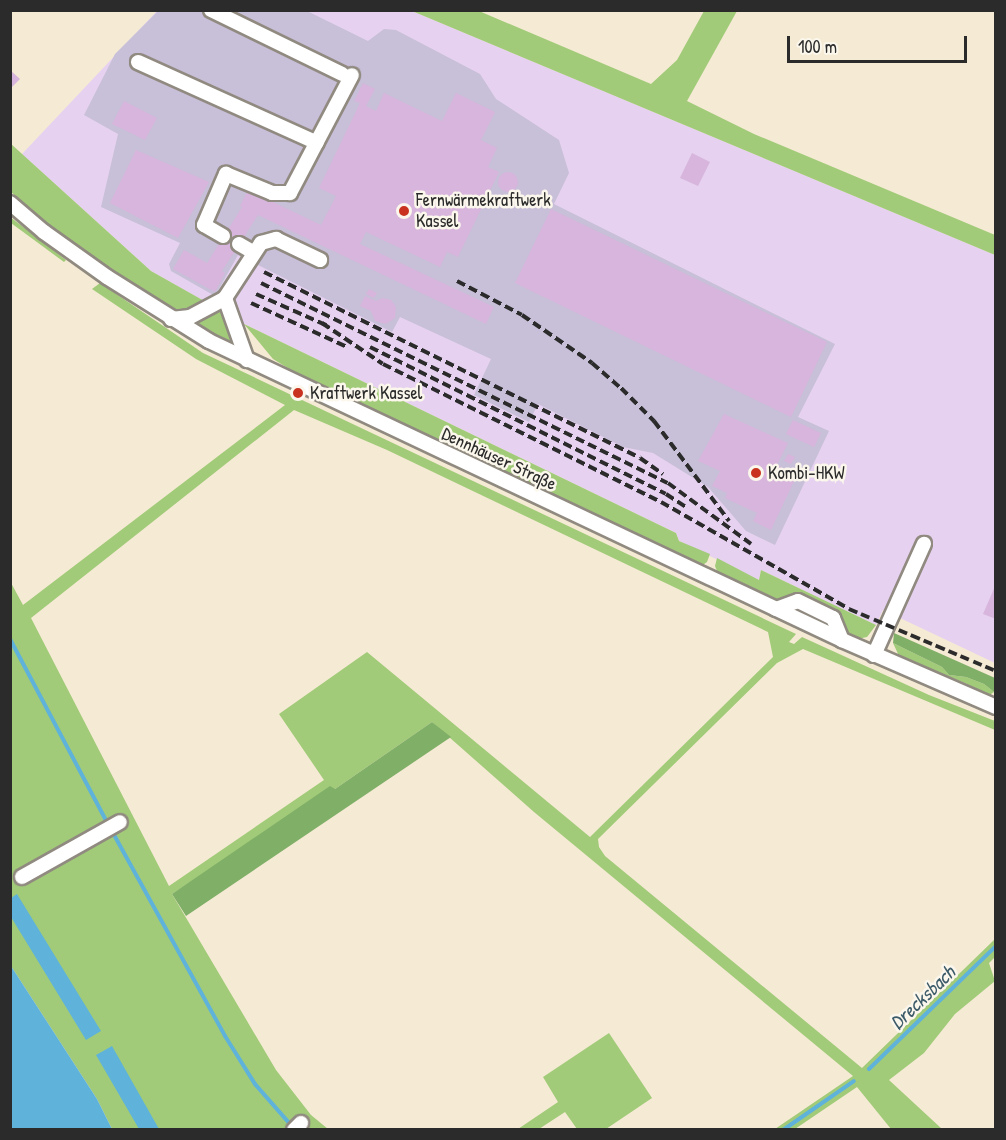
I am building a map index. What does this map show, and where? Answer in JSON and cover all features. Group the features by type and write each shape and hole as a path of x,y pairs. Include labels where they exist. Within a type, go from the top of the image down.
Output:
{"street":[{"path":"211,10 347,75 317,143 290,193 272,193 226,174 204,225 224,236"},
{"path":"138,62 317,143"},
{"name":"Dennhäuser Straße","path":"10,203 73,253 171,319 247,360 874,655 996,707"},
{"path":"171,319 190,317 225,298 261,243 276,239 320,260"},
{"path":"239,244 253,252"},
{"path":"225,298 247,360"},
{"path":"874,655 924,544"},
{"path":"22,877 120,822"}],"shaded area":[{"path":"157,11 412,11 995,255 995,663 883,610 876,625 761,570 759,580 679,541 676,533 244,324 151,271 22,154"},
{"name":"Kraftwerk Kassel","path":"158,11 307,11 368,41 384,29 396,30 480,74 496,99 559,140 569,173 554,204 835,344 798,417 829,431 775,545 746,531 708,487 653,453 623,447 538,404 529,422 474,395 491,359 400,317 392,332 238,255 215,296 171,271 169,264 180,243 101,207 118,134 84,115 115,54"}],"green space":[{"path":"412,11 479,11 651,84 677,60 704,11 737,11 687,101 754,134 995,235 995,255"},
{"path":"10,143 151,271 206,302 187,312 175,312 112,271 49,225 11,192"},
{"path":"10,217 66,260 64,262 11,223"},
{"path":"100,283 203,353 796,634 789,642 794,644 802,637 929,695 995,721 995,730 803,649 777,663 598,839 599,847 605,856 862,1068 995,939 995,957 989,963 995,981 955,1014 924,1053 889,1080 942,1129 891,1129 857,1087 795,1129 775,1129 853,1076 534,812 432,722 335,789 172,894 276,1070 311,1115 328,1129 112,1129 97,1099 11,966 10,581 23,605 285,405 196,359 92,289","holes":["294,410 387,450 768,632 773,657 590,837 367,652 279,714 324,780 169,886 31,618"]},
{"path":"215,310 226,315 234,343 231,345 201,329 198,324 200,316"},
{"path":"244,324 676,533 679,541 710,554 707,562 700,567 296,373 273,359"},
{"path":"717,558 759,580 761,570 876,625 867,637 857,639 846,635 836,615 779,603 719,576 715,566"},
{"path":"894,633 995,678 994,692 984,684 966,677 949,675 942,667 893,643"},
{"path":"893,643 942,667 949,675 966,677 984,684 994,692 988,696 975,691 967,684 899,656"},
{"path":"432,722 451,737 186,916 172,894 330,786 335,789"},
{"path":"609,1033 652,1098 606,1129 577,1129 565,1112 539,1129 518,1129 558,1102 543,1077"}],"water":[{"path":"17,894 101,1031 86,1040 11,917 11,898"},
{"path":"11,966 97,1099 112,1129 11,1129"},
{"path":"112,1046 159,1129 139,1129 96,1055"}],"building":[{"path":"10,70 20,79 10,89"},
{"name":"Fernwärmekraftwerk Kassel","path":"363,83 375,89 366,106 376,111 384,93 442,121 456,93 495,112 481,140 497,148 488,167 499,172 458,257 447,252 440,267 366,232 360,244 494,307 486,324 258,215 222,271 225,273 215,292 173,269 184,250 207,263 242,207 240,206 248,190 321,225 336,196 319,188 360,103 354,101"},
{"path":"124,101 157,118 145,140 112,124"},
{"path":"136,150 209,182 178,238 110,203"},
{"path":"692,153 710,162 698,186 680,178"},
{"path":"504,172 512,172 518,178 518,186 512,192 504,192 498,186 498,178"},
{"path":"551,209 827,342 791,417 515,283"},
{"path":"369,289 377,293 374,298 366,294"},
{"path":"365,296 376,301 383,298 391,300 396,307 395,318 386,324 375,321 371,311 360,306"},
{"name":"Kombi-HKW","path":"724,414 788,443 777,465 797,475 771,530 753,521 757,513 725,498 727,493 712,486 720,471 698,461"},
{"path":"793,420 821,433 814,447 786,434"},
{"path":"788,454 795,457 791,464 784,461"},
{"path":"996,584 996,619 983,614"}],"waterway":[{"path":"10,639 107,822"},
{"path":"113,833 225,1036 255,1084 290,1124"},
{"name":"Drecksbach","path":"869,1069 996,946"},
{"name":"Drecksbach","path":"783,1130 854,1081"}],"railway":[{"path":"264,272 640,458 663,474"},
{"path":"457,281 522,315 592,363 621,388 654,421 729,521"},
{"path":"261,283 668,483 751,544"},
{"path":"256,294 330,327"},
{"path":"251,303 347,347"},
{"path":"322,323 383,364 661,502 849,609 996,671"},
{"path":"370,347 666,494 686,507"}],"place":[{"name":"Fernwärmekraftwerk Kassel","path":"404,211"},
{"name":"Kraftwerk Kassel","path":"298,393"},
{"name":"Kombi-HKW","path":"756,473"}]}
